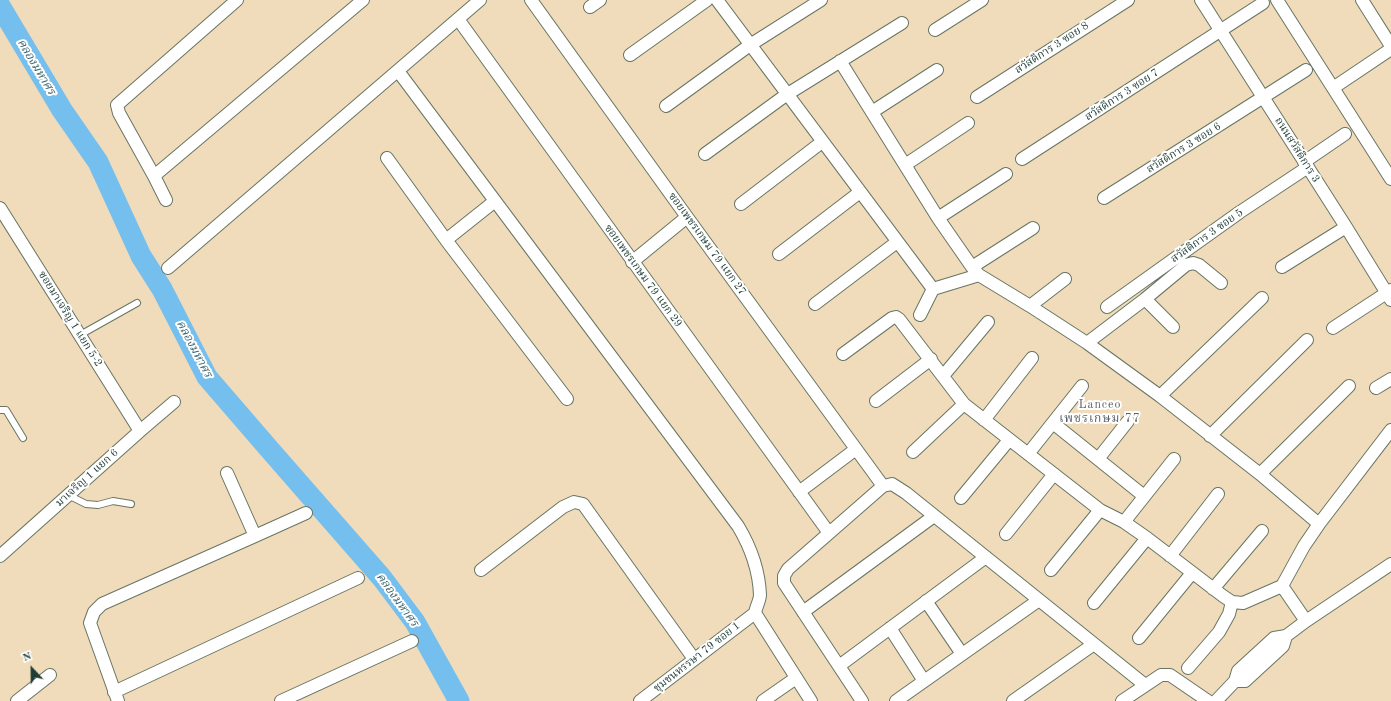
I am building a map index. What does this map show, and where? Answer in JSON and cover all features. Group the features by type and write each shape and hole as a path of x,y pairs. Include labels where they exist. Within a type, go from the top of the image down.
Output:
{"street":[{"path":"166,200 119,113 118,105 237,0"},
{"path":"154,176 363,0"},
{"path":"168,268 480,0"},
{"name":"ซอยเพชรเกษม 79 แยก 27","path":"531,0 687,218 883,486"},
{"path":"630,55 708,0"},
{"path":"717,0 933,289"},
{"path":"666,106 750,45 821,0"},
{"path":"935,30 982,0"},
{"name":"สวัสดิการ 3 ซอย 8","path":"976,97 1128,0"},
{"name":"ถนนสวัสดิการ 3","path":"1201,0 1390,295"},
{"path":"1277,0 1391,179"},
{"path":"1362,0 1391,46"},
{"name":"สวัสดิการ 3 ซอย 7","path":"1022,159 1263,3"},
{"name":"ซอยเพชรเกษม 79 แยก 29","path":"458,19 829,533"},
{"path":"705,154 786,94 902,23"},
{"path":"1333,88 1391,49"},
{"path":"840,61 938,218 976,271 1087,343 1160,396 1260,474 1319,524"},
{"path":"872,112 937,70"},
{"name":"สวัสดิการ 3 ซอย 6","path":"1104,198 1306,70"},
{"path":"398,71 738,526 746,540 756,569 760,596 755,613 811,701"},
{"path":"905,165 968,123"},
{"name":"สวัสดิการ 3 ซอย 5","path":"1107,307 1306,165 1345,134"},
{"path":"741,204 822,142"},
{"path":"387,158 446,240 567,399"},
{"path":"938,218 1006,174"},
{"path":"779,254 860,192"},
{"path":"446,240 495,201"},
{"name":"ซอยมาเจริญ 1 แยก 5-2","path":"0,208 140,430"},
{"path":"632,262 687,218"},
{"path":"1282,267 1346,227"},
{"path":"920,315 933,289 976,271 1033,228"},
{"path":"815,304 897,242"},
{"path":"1087,343 1145,299 1186,265 1193,262 1199,265 1220,283"},
{"path":"1030,306 1065,279"},
{"path":"1333,328 1390,295"},
{"path":"1160,396 1262,298"},
{"path":"1145,299 1173,327"},
{"path":"842,354 892,318 896,317 964,404 1100,510 1124,522 1147,538 1232,602 1243,603 1282,586 1319,524 1391,430"},
{"path":"943,376 988,322"},
{"path":"1210,436 1307,340"},
{"path":"984,420 1032,358"},
{"path":"876,401 931,360"},
{"path":"1376,388 1391,379"},
{"path":"1028,454 1082,386"},
{"path":"1260,474 1349,386"},
{"name":"มาเจริญ 1 แยก 6","path":"2,551 174,402"},
{"path":"913,452 964,404"},
{"path":"1098,459 1128,421"},
{"path":"1053,423 1144,496"},
{"path":"961,498 1009,440"},
{"path":"799,492 856,449"},
{"path":"1124,522 1174,459"},
{"path":"227,473 255,536"},
{"path":"1006,534 1054,474"},
{"path":"862,701 784,583 784,576 788,569 883,486 892,484 906,493 1145,685"},
{"path":"1170,556 1218,494"},
{"path":"481,570 563,507 574,502 583,504 694,659"},
{"path":"1051,570 1100,510"},
{"path":"306,512 102,604 94,612 90,623 116,696 358,578"},
{"path":"803,612 934,516"},
{"path":"1213,589 1262,531"},
{"path":"1094,603 1147,538"},
{"path":"839,666 986,557"},
{"path":"1216,701 1235,681 1238,671 1274,638 1286,636 1391,564"},
{"path":"1139,638 1192,573"},
{"path":"1282,586 1306,621"},
{"path":"896,701 1039,600"},
{"path":"926,601 962,654"},
{"path":"1188,668 1219,632 1229,614 1232,602"},
{"name":"ชุมชนหรรษา 79 ซอย 1","path":"640,701 755,613"},
{"path":"890,628 924,681"},
{"path":"281,701 412,641"},
{"path":"1012,701 1094,644"},
{"path":"17,701 50,675"},
{"path":"1122,701 1161,675 1170,675 1202,700"},
{"path":"763,701 796,678"}],"lane":[{"path":"80,335 137,303"},
{"path":"0,410 6,410 23,438"},
{"path":"68,495 86,504 98,505 113,501 131,504"}],"waterway":[{"name":"คลองมหาศร","path":"0,6 62,110 98,162 141,256 162,289 207,377 382,578 415,622 459,701"}],"district":[{"name":"Lanceo เพชรเกษม 77","path":"1100,412"}]}
